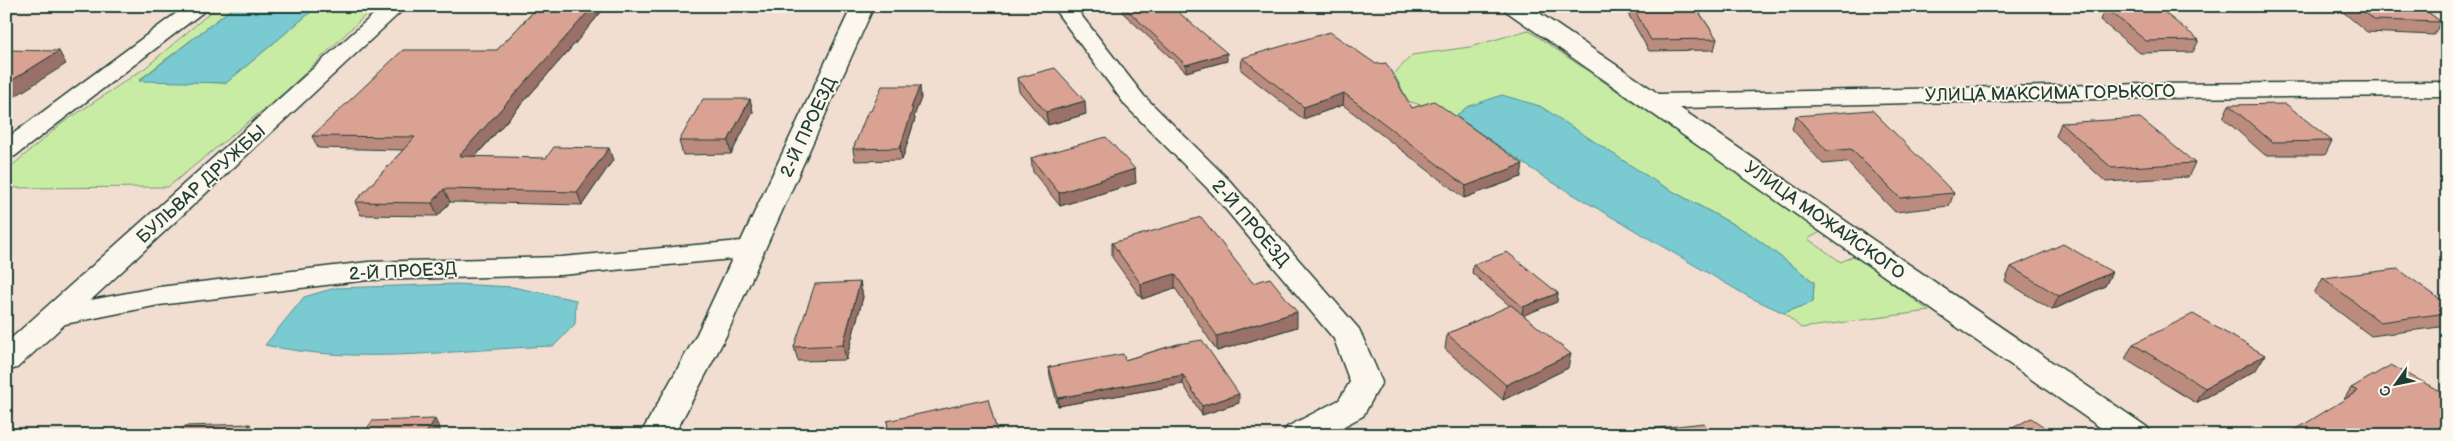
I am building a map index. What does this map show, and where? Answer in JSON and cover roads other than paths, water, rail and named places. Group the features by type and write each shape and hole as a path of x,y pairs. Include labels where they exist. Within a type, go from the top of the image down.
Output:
{"street":[{"path":"6,151 200,6"},
{"name":"БУЛЬВАР ДРУЖБЫ","path":"6,362 396,6"},
{"name":"2-Й ПРОЕЗД","path":"657,435 711,336 863,6"},
{"name":"2-Й ПРОЕЗД","path":"1063,6 1135,101 1221,186 1348,336 1366,382 1351,408 1299,435"},
{"name":"УЛИЦА МОЖАЙСКОГО","path":"1514,6 2135,435"},
{"name":"УЛИЦА МАКСИМА ГОРЬКОГО","path":"1654,101 2149,91 2447,89"},
{"name":"2-Й ПРОЕЗД","path":"57,316 159,296 368,271 561,266 752,249"}],"water":[{"path":"235,6 318,6 226,83 139,81"},
{"path":"1502,95 1540,106 1658,183 1749,233 1814,282 1813,302 1784,313 1749,297 1545,178 1456,116 1467,107"},
{"path":"456,284 513,287 576,300 575,324 554,346 373,355 301,351 265,345 304,297 335,288"}]}
